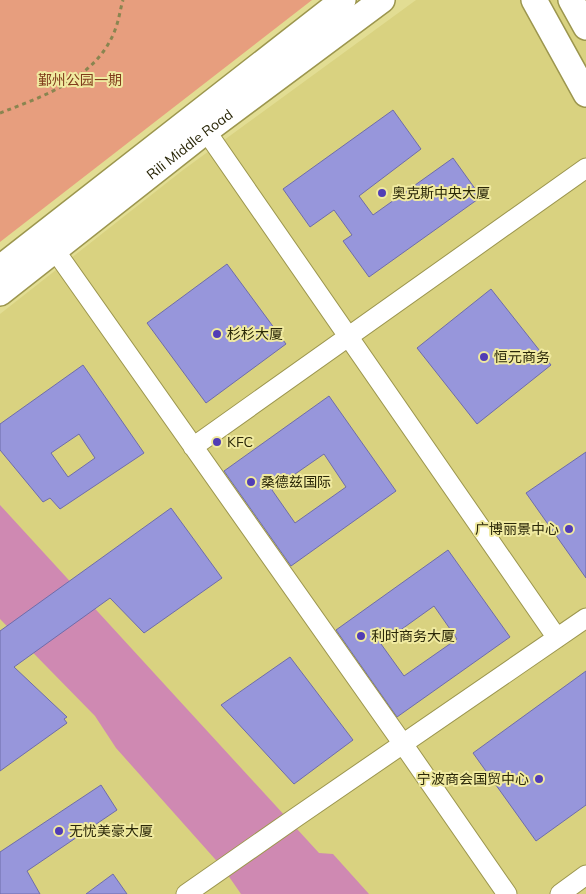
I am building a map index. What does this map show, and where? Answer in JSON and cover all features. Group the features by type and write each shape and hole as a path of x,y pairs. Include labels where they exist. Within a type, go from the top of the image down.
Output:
{"main road":[{"name":"Rili Middle Road","path":"0,268 343,0"},
{"name":"Rili Middle Road","path":"0,293 206,131 382,0"},
{"path":"534,0 586,94"},
{"path":"571,0 586,27"}],"street":[{"path":"206,131 557,638"},
{"path":"193,447 586,168"},
{"path":"54,249 507,894"},
{"path":"186,894 586,618"},
{"path":"560,894 586,875"}],"path":[{"path":"0,113 50,92 74,79 100,58 115,30 123,0"}],"shaded area":[{"path":"416,0 586,0 586,894 0,894 0,314 183,170"},
{"path":"0,505 319,853 333,854 369,894 241,894 223,868 116,748 95,716 0,619"}],"green space":[{"name":"鄞州公园一期","path":"0,0 312,0 0,242"}],"building":[{"name":"奥克斯中央大厦","path":"393,110 421,149 359,196 373,215 453,158 481,197 369,277 343,241 352,235 334,210 310,227 283,189"},
{"name":"杉杉大厦","path":"227,264 286,344 206,403 147,323"},
{"name":"恒元商务","path":"491,289 551,365 477,424 417,348"},
{"path":"83,365 144,453 60,509 50,498 43,502 0,450 0,424","holes":["79,434 95,458 68,477 51,453"]},
{"name":"桑德兹国际","path":"329,396 396,491 291,566 224,471","holes":["324,454 346,487 295,523 272,490"]},
{"name":"广博丽景中心","path":"586,452 586,578 526,493"},
{"path":"171,508 222,578 144,633 110,598 14,667 67,717 64,719 67,723 0,771 0,631"},
{"name":"利时商务大厦","path":"448,550 510,637 397,717 336,630","holes":["434,606 457,639 404,676 381,644"]},
{"path":"290,657 353,740 294,784 221,705"},
{"name":"宁波商会国贸中心","path":"586,671 586,805 536,841 473,753"},
{"name":"无忧美豪大厦","path":"101,785 117,810 27,871 40,894 0,894 0,852"},
{"name":"无忧美豪大厦","path":"113,874 127,894 86,894"}],"place":[{"name":"奥克斯中央大厦","path":"382,193"},
{"name":"杉杉大厦","path":"217,334"},
{"name":"恒元商务","path":"484,357"},
{"name":"KFC","path":"217,442"},
{"name":"桑德兹国际","path":"251,482"},
{"name":"广博丽景中心","path":"569,529"},
{"name":"利时商务大厦","path":"361,636"},
{"name":"宁波商会国贸中心","path":"539,779"},
{"name":"无忧美豪大厦","path":"59,831"}]}
